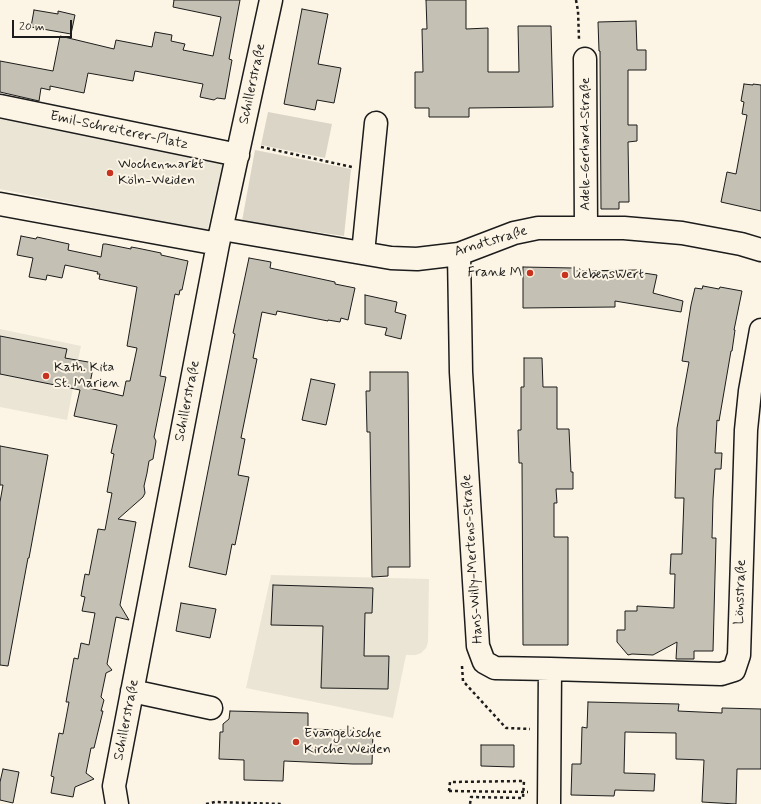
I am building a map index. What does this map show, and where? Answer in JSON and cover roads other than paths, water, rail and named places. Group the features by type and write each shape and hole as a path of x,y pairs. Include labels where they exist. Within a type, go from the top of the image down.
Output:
{"street":[{"name":"Schillerstraße","path":"117,804 114,786 132,691 220,236 271,0"},
{"name":"Adele-Gerhard-Straße","path":"585,59 586,228"},
{"name":"Emil-Schreiterer-Platz","path":"0,106 239,149"},
{"path":"363,253 376,123"},
{"path":"0,204 220,236"},
{"name":"Arndtstraße","path":"220,236 363,253 391,258 417,259 459,254 514,233 538,228 624,228 682,233 741,244 761,250"},
{"name":"Hans-Willy-Mertens-Straße","path":"459,254 461,372 478,646 484,662 495,668 550,669"},
{"name":"Lönsstraße","path":"550,669 721,674 734,670 739,655 746,430 750,391 761,330"},
{"path":"549,798 550,669"},
{"path":"132,691 211,708"}],"place":[{"name":"Wochenmarkt Köln-Weiden","path":"110,173"},
{"name":"Frank M","path":"530,273"},
{"name":"liebensWert","path":"565,275"},
{"name":"Kath. Kita St. Marien","path":"46,376"},
{"name":"Evangelische Kirche Weiden","path":"296,742"}]}
